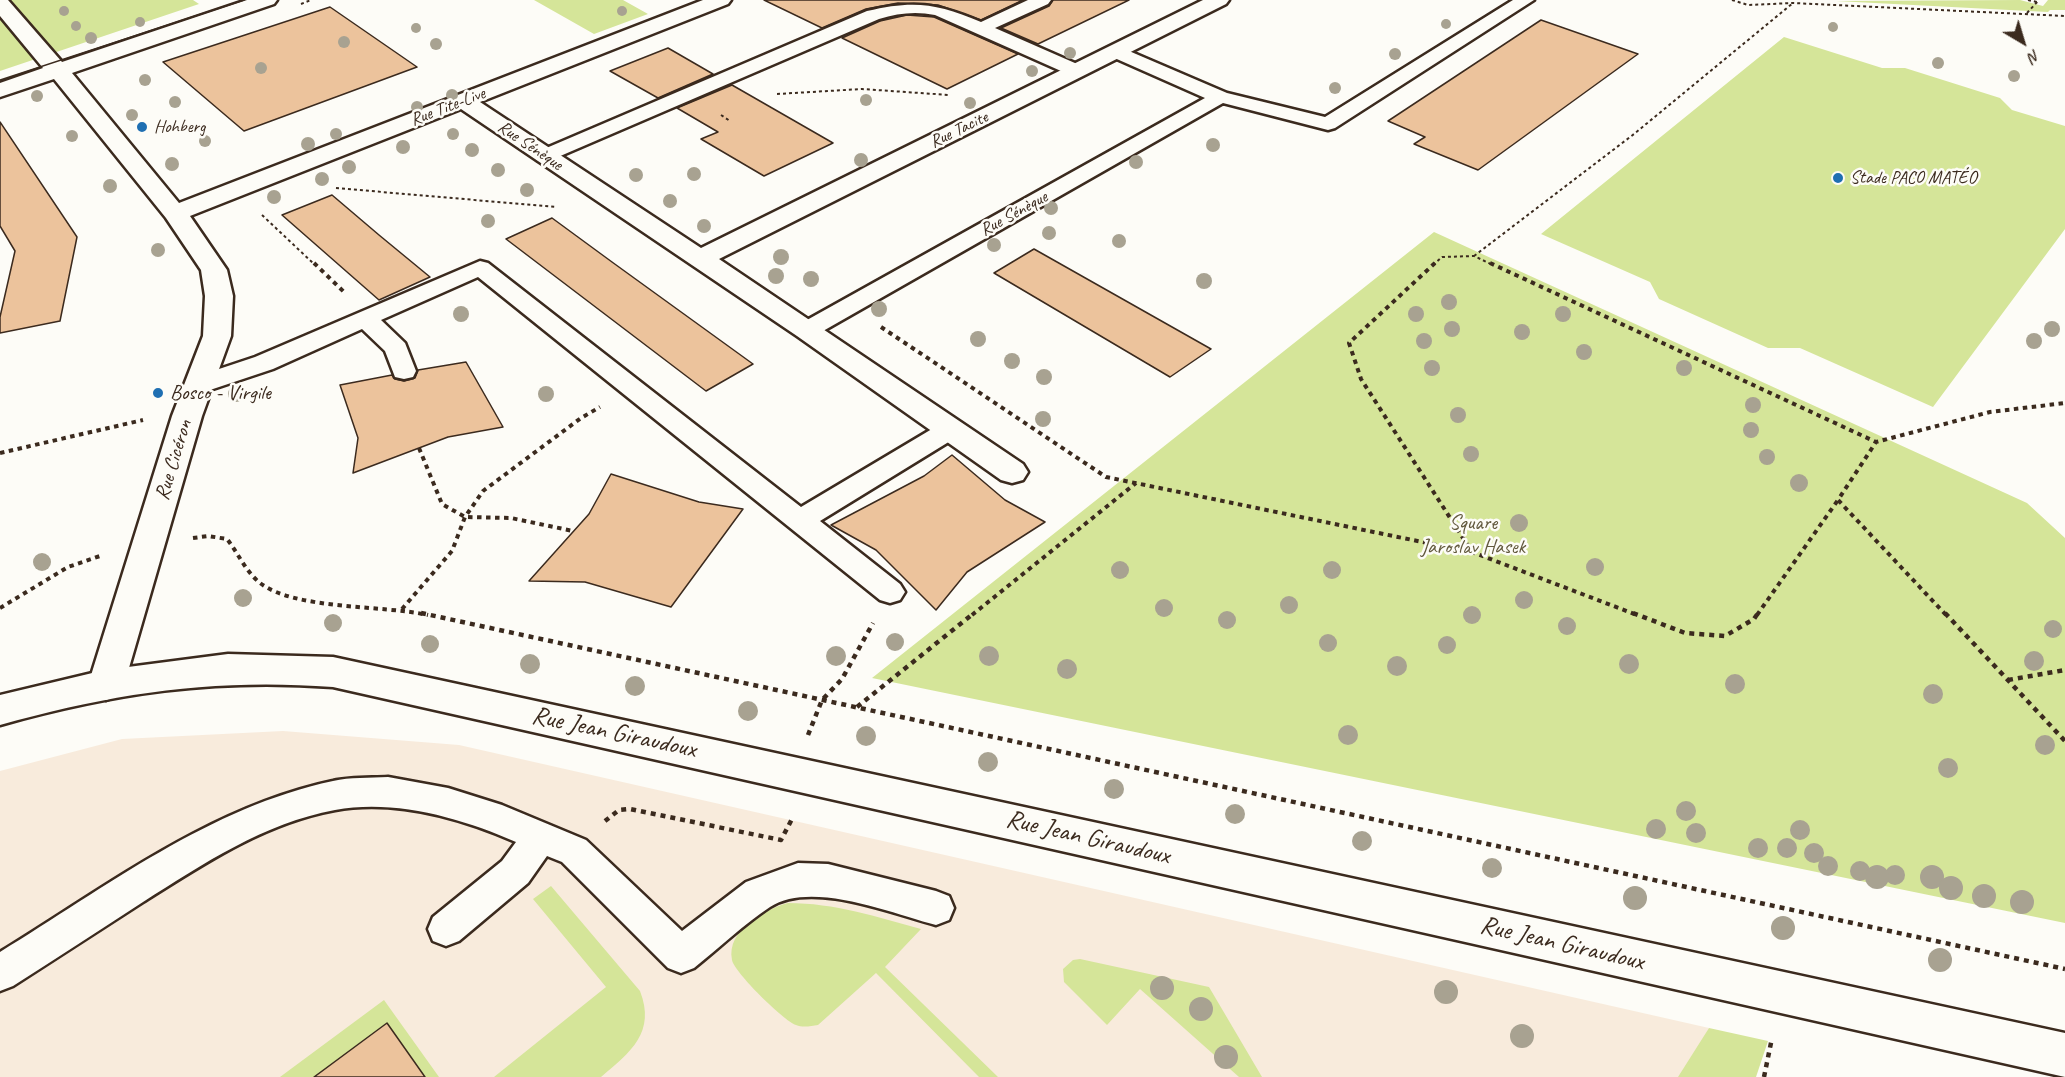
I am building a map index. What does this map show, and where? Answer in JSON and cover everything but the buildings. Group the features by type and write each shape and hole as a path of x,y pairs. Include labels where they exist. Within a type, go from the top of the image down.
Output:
{"street":[{"path":"0,90 267,0"},
{"name":"Rue Tite-Live","path":"175,213 721,0"},
{"name":"Rue Tacite","path":"699,259 1219,0"},
{"name":"Rue Cicéron","path":"0,3 49,63 59,70 74,92 175,213 214,270 219,296 217,336 187,416 106,685"},
{"name":"Rue Sénèque","path":"463,101 807,330 1012,472"},
{"name":"Rue Jean Giraudoux","path":"0,710 41,698 106,685 214,670 285,669 333,672 803,774 2065,1056"}],"lane":[{"path":"982,28 1042,0"},
{"path":"1116,52 1220,97 1328,124 1525,0"},
{"path":"544,156 890,9 923,6 941,11 1077,71"},
{"name":"Rue Sénèque","path":"807,330 1220,97"},
{"path":"198,385 264,363 480,268 890,592"},
{"path":"366,319 396,348 404,371"},
{"path":"799,521 951,429"},
{"path":"0,973 206,843 272,813 335,795 388,792 448,803 502,820 574,851 681,955 759,894 798,879 828,880 936,908"},
{"path":"447,929 514,872 540,837"}],"path":[{"path":"1732,0 1748,5 1812,3 2065,16"},
{"path":"1812,3 1817,0"},
{"path":"2028,0 2038,1"},
{"path":"2026,14 2038,1"},
{"path":"1474,256 1634,134 1793,3"},
{"path":"771,94 862,89 951,95"},
{"path":"721,116 730,121"},
{"path":"335,188 556,207"},
{"path":"223,193 242,196 360,308 366,319"},
{"path":"1472,552 1361,379 1349,343 1442,257 1474,256 1876,442 1990,412 2065,403"},
{"path":"849,306 1106,477 1472,552 1685,633 1725,636 1754,619 1876,442"},
{"path":"402,609 452,551 465,517 483,491 581,418 632,389"},
{"path":"0,453 141,420 187,416"},
{"path":"420,448 442,504 465,517 512,518 573,531"},
{"path":"856,707 1136,483"},
{"path":"1838,500 2065,741"},
{"path":"183,540 208,536 227,539 259,583 293,598 402,609 2065,969"},
{"path":"0,608 81,561 108,554"},
{"path":"574,851 619,810 630,809 781,840 803,774 822,700 842,679 890,592"},
{"path":"2008,680 2065,670"}],"shaded area":[{"path":"283,731 459,745 1709,1028 1686,1077 0,1077 0,771 122,739"}],"green space":[{"path":"0,0 193,0 199,4 0,71"},
{"path":"534,0 623,0 648,14 594,34"},
{"path":"2020,0 2043,6 2048,0 2065,0 2065,10 2048,12 1836,1"},
{"name":"Stade PACO MATÉO","path":"1784,37 1882,68 1905,68 2000,98 2012,110 2065,126 2065,229 1933,407 1800,348 1768,348 1659,299 1650,282 1541,234"},
{"name":"Square Jaroslav Hasek","path":"1434,232 2027,503 2065,538 2065,923 872,678"},
{"path":"551,886 640,991 645,1018 643,1030 631,1050 601,1077 494,1077 606,987 533,899"},
{"path":"788,903 839,908 921,929 885,967 998,1077 979,1077 876,973 818,1025 799,1026 781,1015 741,975 732,960 732,949 735,939 749,922 769,910"},
{"path":"1080,959 1209,987 1262,1077 1239,1077 1140,989 1107,1025 1064,982 1063,969 1073,960"},
{"path":"384,1000 439,1077 425,1077 387,1023 314,1077 280,1077"},
{"path":"1709,1028 1768,1041 1756,1077 1678,1077"}],"tram line":[{"path":"0,80 244,0"}],"place":[{"name":"Hohberg","path":"142,127"},
{"name":"Stade PACO MATÉO","path":"1838,178"},
{"name":"Bosco - Virgile","path":"158,393"}]}
